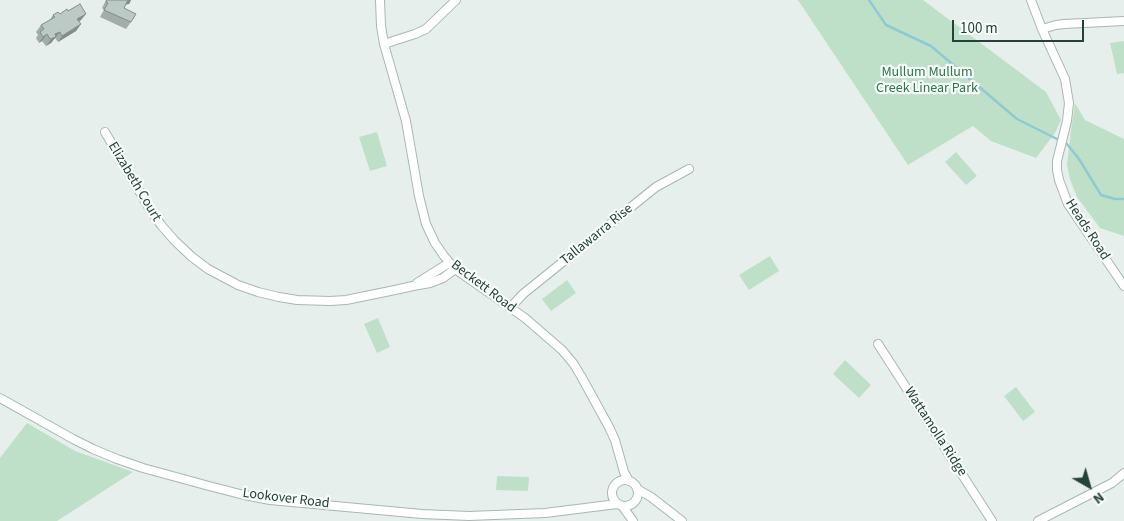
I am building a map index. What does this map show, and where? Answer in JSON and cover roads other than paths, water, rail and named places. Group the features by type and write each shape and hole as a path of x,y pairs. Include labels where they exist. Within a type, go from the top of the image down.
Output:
{"street":[{"name":"Beckett Road","path":"380,0 384,44 406,121 419,196 426,224 435,243 456,269 525,318 562,350 573,363 615,440 624,472 629,481"},
{"path":"384,44 426,29 456,0"},
{"name":"Heads Road","path":"1031,0 1067,85 1070,108 1058,161 1059,180 1068,204 1124,286"},
{"path":"1042,29 1064,24 1124,21"},
{"name":"Elizabeth Court","path":"104,132 139,192 161,225 175,241 192,256 222,277 258,292 279,298 315,302 346,300 437,281 456,269"},
{"name":"Tallawarra Rise","path":"511,307 524,294 656,187 688,169"},
{"name":"Elizabeth Court","path":"413,286 449,262"},
{"name":"Wattamolla Ridge","path":"878,344 992,521"},
{"name":"Lookover Road","path":"0,398 73,439 116,459 244,495 270,500 422,514 469,516 545,513 620,505"},
{"name":"Beckett Road","path":"619,481 620,460"},
{"path":"1038,521 1112,483 1124,473"},
{"path":"634,521 620,505 614,502 611,495 613,487 619,481 626,480 634,484 637,489 651,497 682,521"},
{"path":"634,521 632,514 633,503 638,493 637,489"},
{"name":"Lookover Road","path":"592,507 611,495"},
{"path":"620,505 651,497"}],"waterway":[{"path":"869,0 886,25 931,46 1017,119 1067,144 1079,159 1101,195 1115,199 1124,199"}],"park label":[{"name":"Mullum Mullum Creek Linear Park","path":"927,82"}]}
